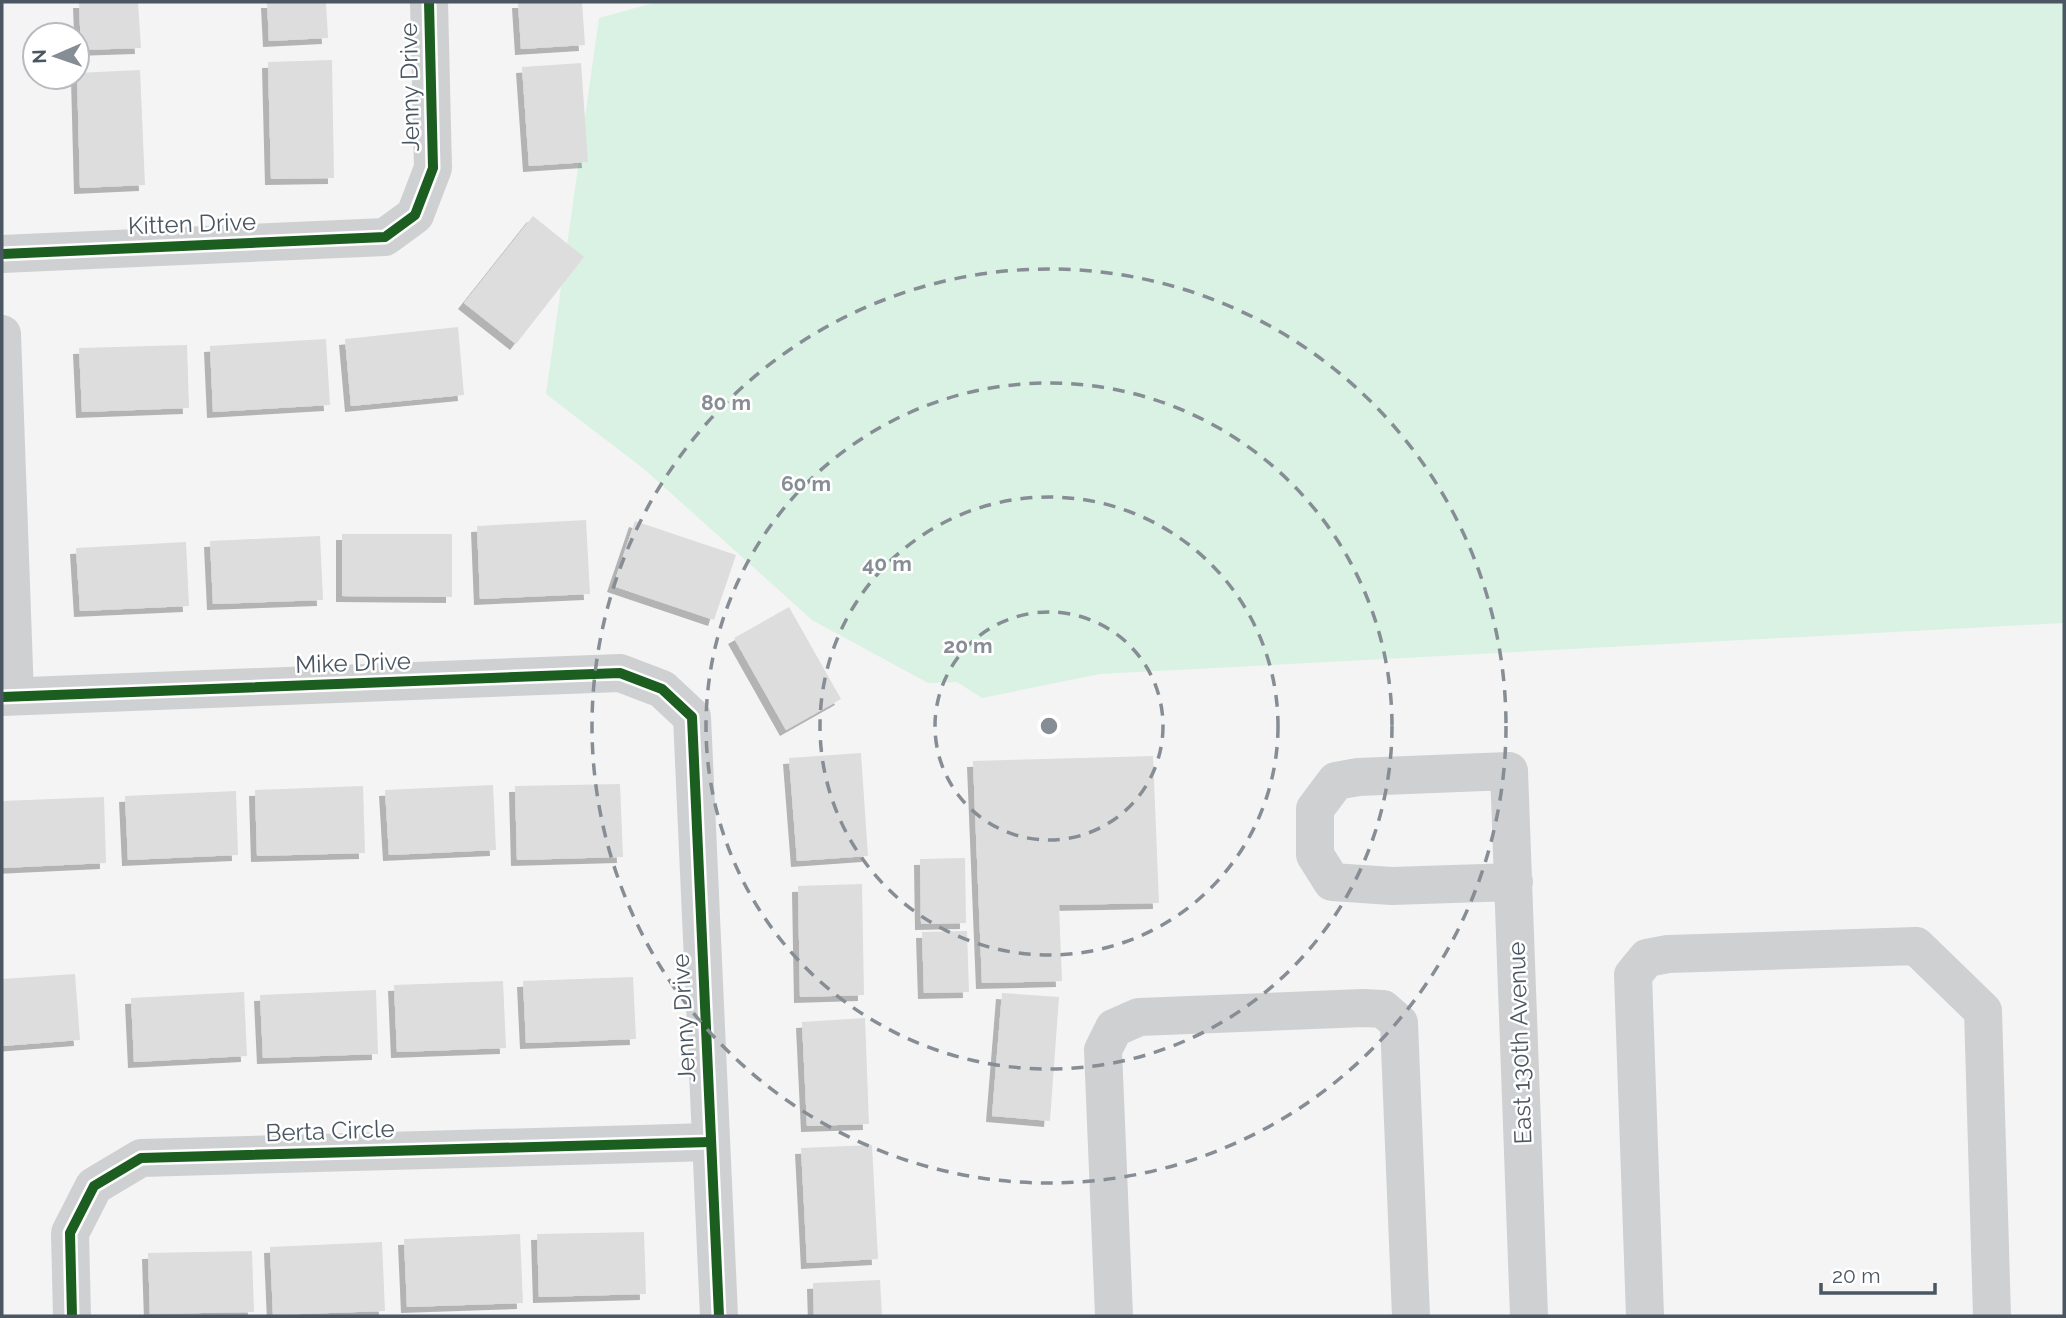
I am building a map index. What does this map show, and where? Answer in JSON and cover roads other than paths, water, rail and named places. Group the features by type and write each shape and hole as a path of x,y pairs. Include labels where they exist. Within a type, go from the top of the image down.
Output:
{"street":[{"name":"Jenny Drive","path":"385,237 415,215 433,168 429,2"},
{"name":"Kitten Drive","path":"2,254 385,237"},
{"path":"2,334 8,696"},
{"name":"Mike Drive","path":"8,696 620,673 662,689 692,717"},
{"name":"Jenny Drive","path":"692,717 719,1316"},
{"name":"East 130th Avenue","path":"1514,882 1359,886 1332,882 1315,855 1314,809 1336,781 1358,777 1509,771 1514,882 1529,1316"},
{"path":"1645,1316 1633,975 1647,958 1668,954 1916,946 1983,1011 1992,1316"},
{"path":"1114,1316 1103,1050 1114,1028 1139,1017 1363,1008 1383,1009 1399,1023 1411,1316"},
{"name":"Berta Circle","path":"72,1316 70,1233 94,1186 141,1158 710,1142"}]}
